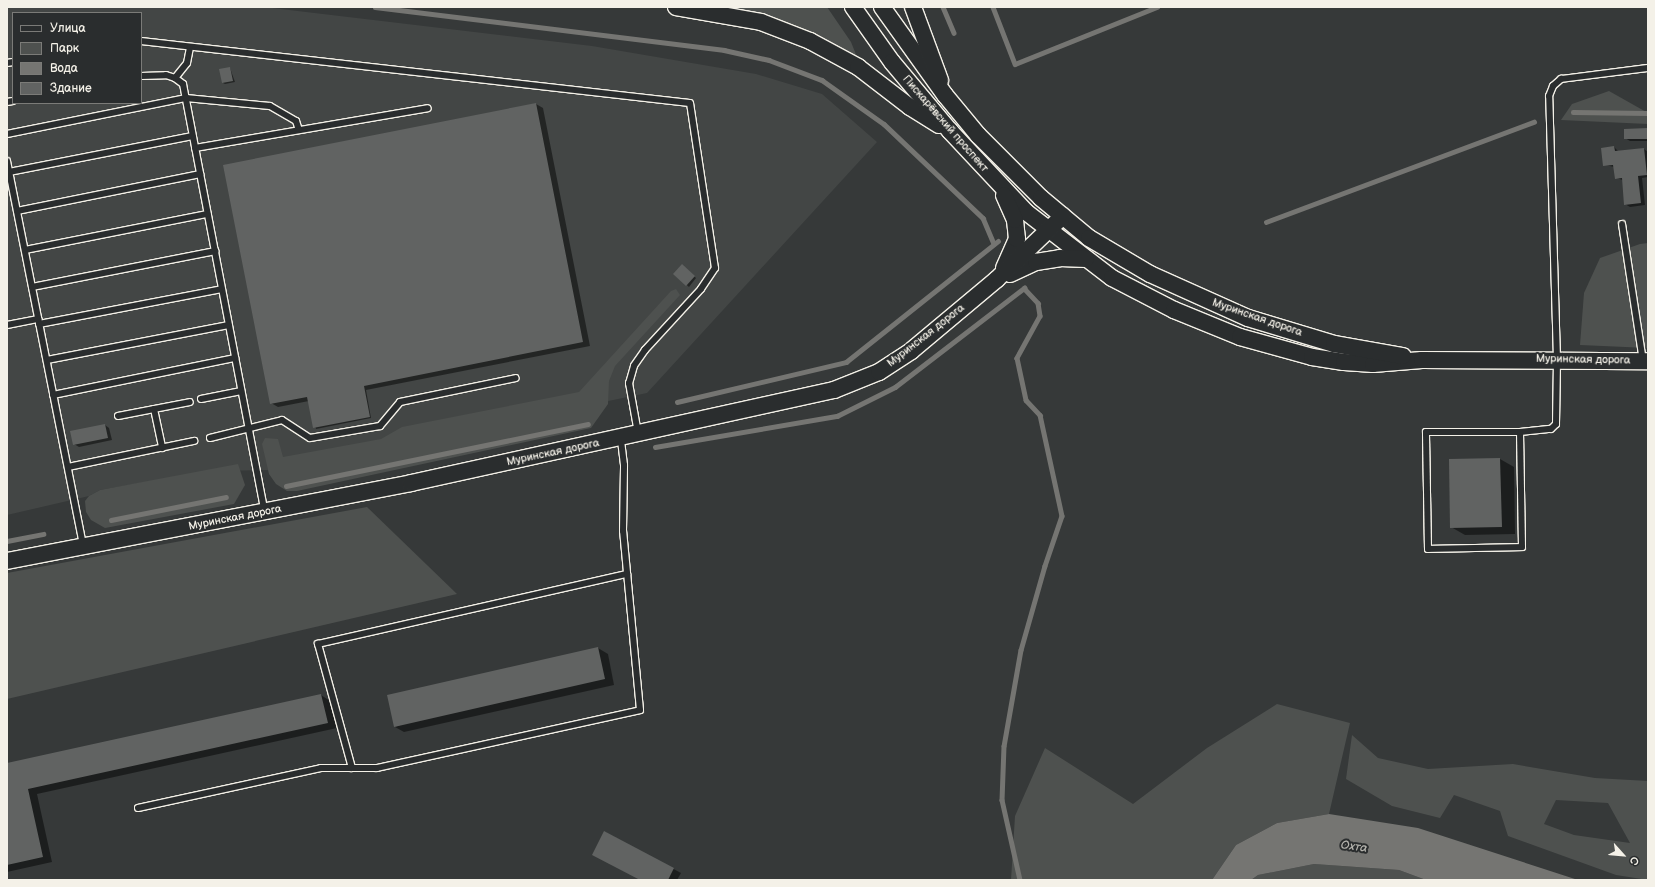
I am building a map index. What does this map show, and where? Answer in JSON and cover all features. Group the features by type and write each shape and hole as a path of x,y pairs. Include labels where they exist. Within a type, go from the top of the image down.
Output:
{"street":[{"path":"676,7 761,22 810,41 858,68 910,107 950,131"},
{"name":"Пискарёвский проспект","path":"853,7 892,62 950,131 1001,188 1048,232"},
{"name":"Пискарёвский проспект","path":"882,7 945,95 998,156 1063,216"},
{"path":"913,7 945,95"},
{"path":"997,279 1011,256 1017,239 1015,220 1001,188"},
{"name":"Муринская дорога","path":"7,561 265,512 621,439 834,390 879,372 911,351 997,279 1048,232 1063,216 1121,259 1201,299 1248,318 1334,344 1422,360"},
{"name":"Муринская дорога","path":"1048,232 1112,278 1174,310 1240,337 1278,348 1344,362 1374,364 1422,360 1645,361"},
{"path":"997,279 1036,262 1060,258 1086,259"}],"lane":[{"path":"142,41 690,103 715,268 701,289 644,350 634,366 630,384 638,434"},
{"path":"175,78 187,63 190,47"},
{"path":"1520,432 1522,547 1428,549 1426,432 1520,432 1551,429 1556,424 1557,360 1549,96 1553,86 1561,79 1648,68"},
{"path":"142,76 175,78 183,84 265,512"},
{"path":"7,134 186,98 270,106 296,122 299,130"},
{"path":"195,148 428,108"},
{"path":"9,172 193,136"},
{"path":"7,161 83,546"},
{"path":"17,211 200,174"},
{"path":"25,250 208,214"},
{"path":"1622,224 1645,361"},
{"path":"32,287 215,251"},
{"path":"7,326 39,322 222,289"},
{"path":"47,360 229,325"},
{"path":"53,395 235,358"},
{"path":"210,438 249,430 282,420 310,438 380,426 400,402 516,378"},
{"path":"201,399 241,391"},
{"path":"118,416 190,402"},
{"path":"154,409 162,448"},
{"path":"138,808 321,768 377,768 640,710 623,531 624,465 621,439"},
{"path":"68,467 194,441"},
{"path":"352,768 318,644 627,574"}],"shaded area":[{"path":"7,7 264,7 592,46 756,74 822,94 877,142 647,393 274,470 209,471 100,490 89,496 7,515"}],"green space":[{"path":"714,7 827,7 851,42 857,57 774,19"},
{"path":"1609,91 1648,113 1648,124 1561,120 1572,104"},
{"path":"1648,243 1648,348 1580,345 1584,293 1600,258 1640,244"},
{"path":"676,289 680,295 615,366 609,381 608,404 591,428 297,491 287,491 276,484 269,474 262,444 265,438 278,439 283,457 381,439 402,427 579,392 671,291"},
{"path":"238,464 245,485 234,504 105,528 91,520 86,512 85,501 89,496 100,490"},
{"path":"367,507 457,594 7,699 7,573"},
{"path":"1277,704 1350,723 1329,814 1277,823 1236,845 1212,880 1011,880 1015,816 1045,748 1133,804 1207,748"},
{"path":"1352,735 1378,758 1428,769 1513,764 1595,778 1648,781 1648,880 1616,875 1508,836 1500,811 1454,795 1440,818 1392,806 1346,779","holes":["1556,800 1608,803 1630,843 1574,835 1544,824"]},
{"path":"1314,864 1399,870 1426,880 1251,880 1258,875"}],"water":[{"name":"Охта","path":"1329,814 1418,828 1578,880 1426,880 1399,870 1314,864 1258,875 1251,880 1212,880 1236,845 1277,823"}],"building":[{"path":"230,67 233,81 222,83 219,69"},
{"path":"536,103 583,342 364,386 370,417 313,428 307,397 270,404 223,165"},
{"path":"1648,128 1648,139 1624,139 1624,129"},
{"path":"1614,146 1615,151 1644,148 1647,175 1638,176 1641,203 1624,205 1622,178 1615,179 1613,165 1603,166 1601,148"},
{"path":"682,264 695,276 686,286 673,274"},
{"path":"105,424 108,438 73,445 70,431"},
{"path":"1500,458 1502,527 1450,528 1449,459"},
{"path":"598,647 605,679 394,727 387,695"},
{"path":"321,694 328,723 28,789 43,857 7,865 7,763"},
{"path":"604,831 674,868 668,880 640,880 592,855"}],"waterway":[{"path":"375,7 724,50 769,60 822,80 884,124 983,218 994,244"},
{"path":"943,7 954,33"},
{"path":"993,7 1015,64 1157,7"},
{"path":"1573,112 1648,113"},
{"path":"1266,222 1534,122"},
{"path":"677,402 846,362 998,241"},
{"path":"655,447 837,416 895,387 1024,288 1038,303 1040,316 1017,358 1026,400 1040,415 1062,516 1045,566 1021,650 1004,746 1002,800 1020,880"},
{"path":"286,486 588,424"},
{"path":"111,520 226,497"},
{"path":"7,541 43,534"}]}
